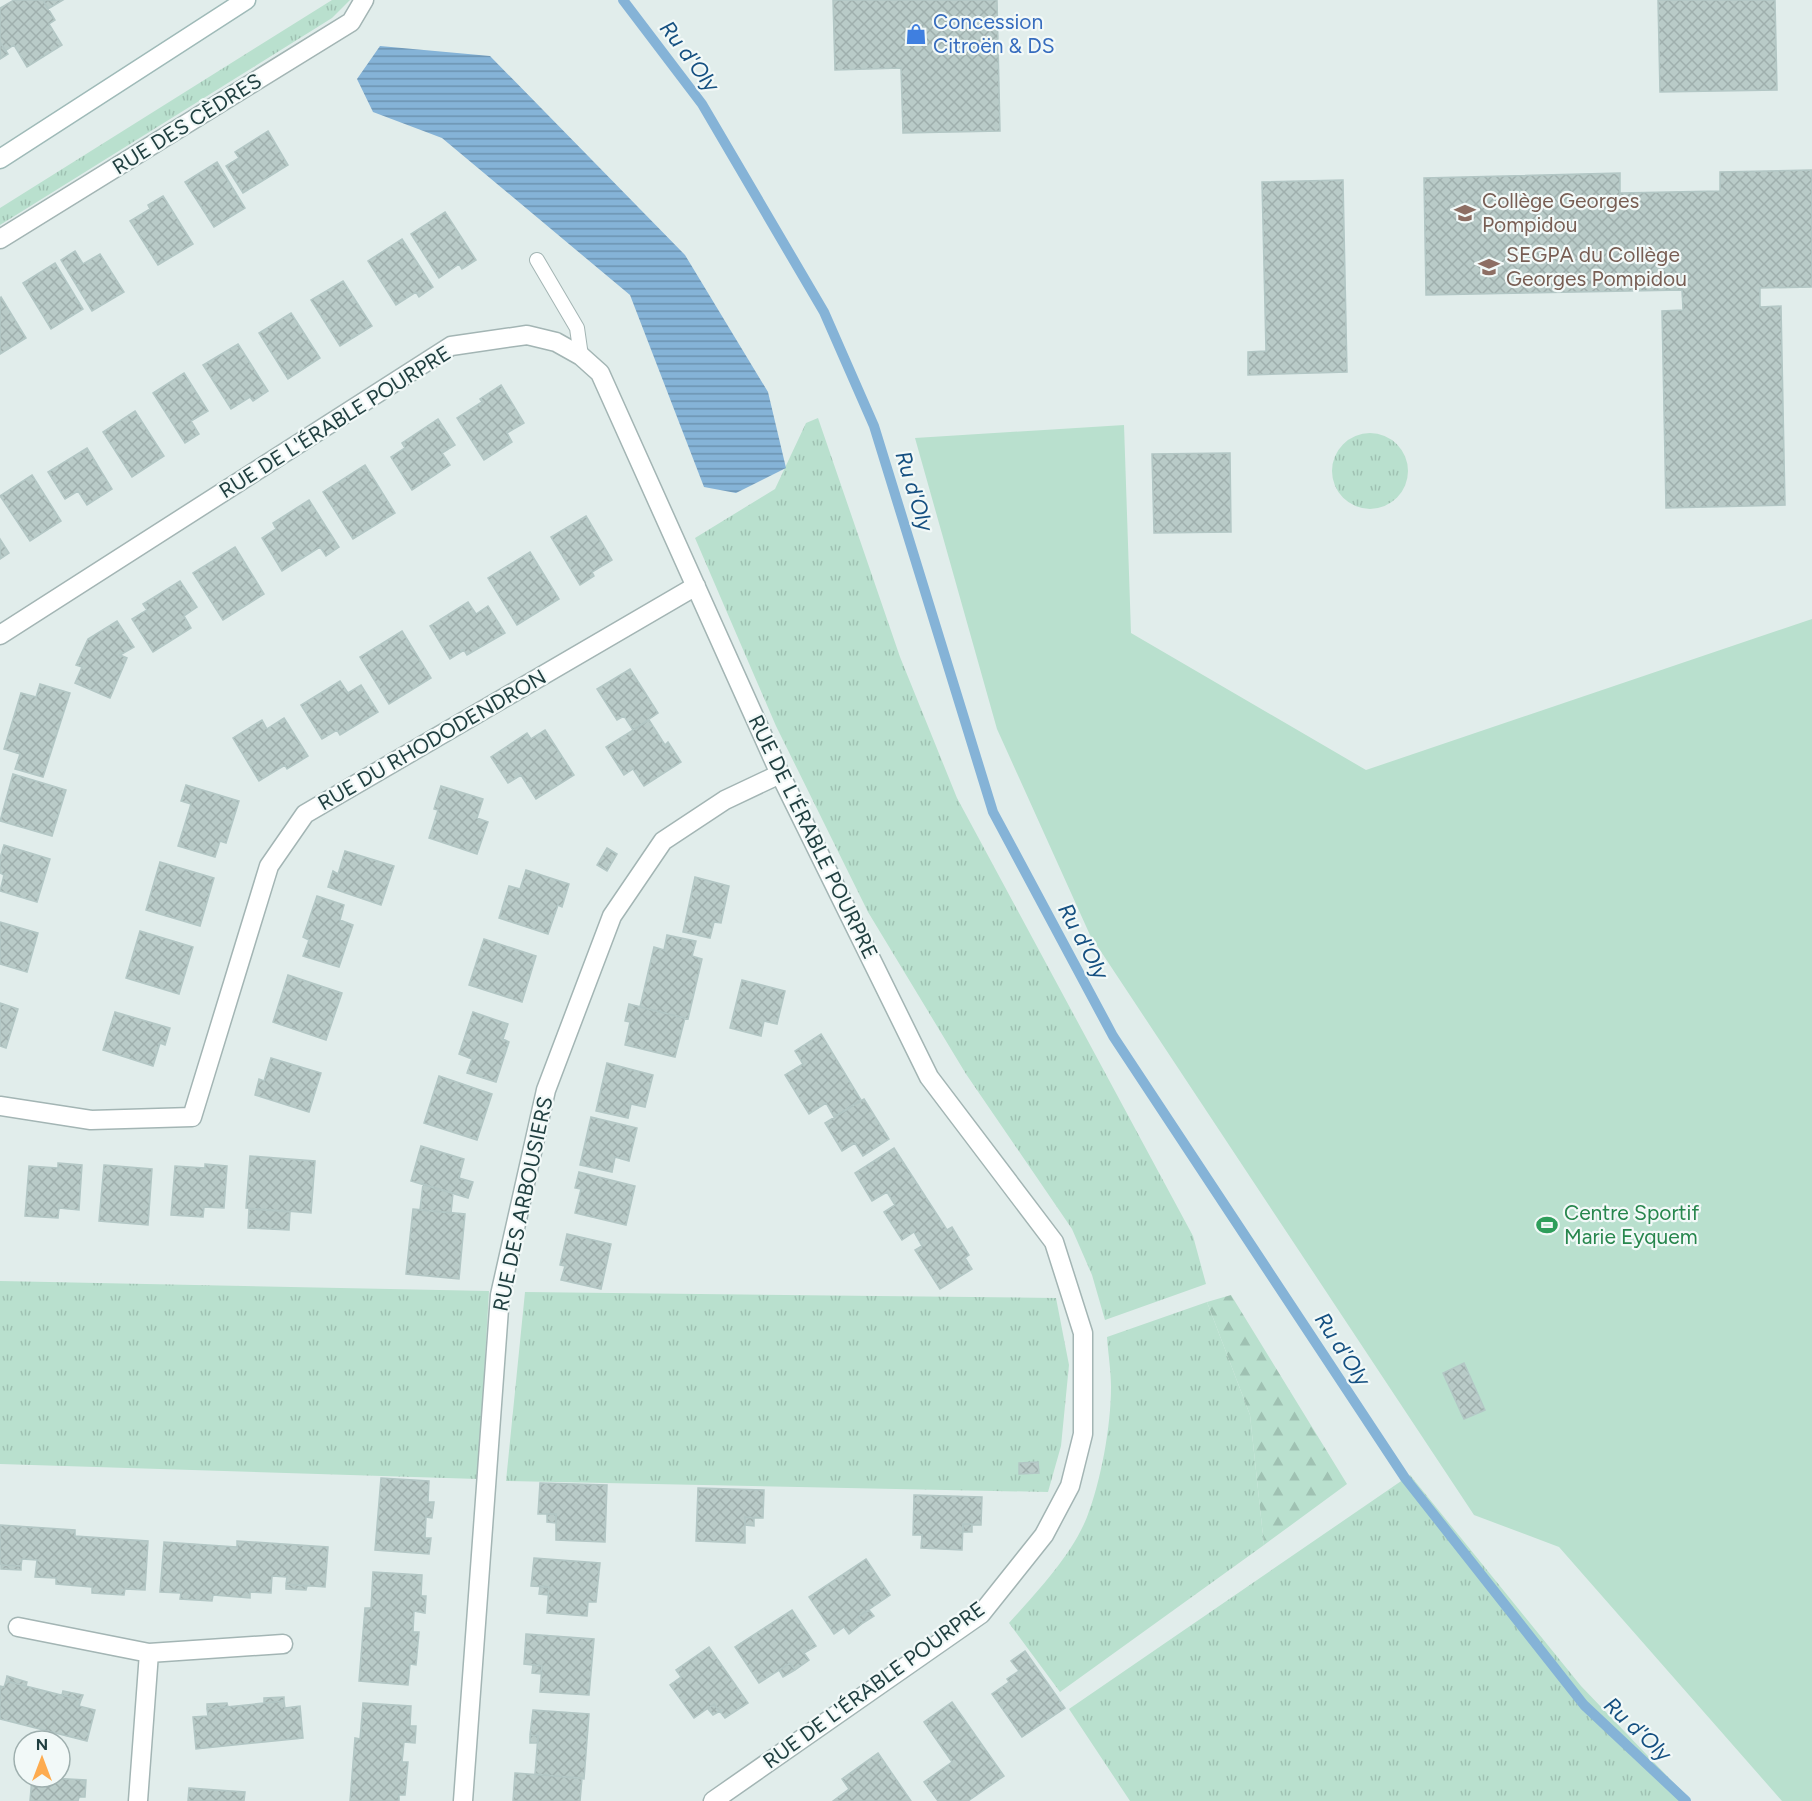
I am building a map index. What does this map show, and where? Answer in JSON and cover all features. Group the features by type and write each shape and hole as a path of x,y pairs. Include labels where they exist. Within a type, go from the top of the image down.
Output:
{"street":[{"path":"0,159 246,0"},
{"name":"RUE DES CÈDRES","path":"0,239 351,22 364,0"},
{"name":"RUE DE L'ÉRABLE POURPRE","path":"0,635 451,346 527,335 556,342 581,356 600,374 780,774 929,1077 1054,1242 1083,1333 1083,1434 1070,1486 1044,1535 981,1614 713,1801"},
{"name":"RUE DU RHODODENDRON","path":"0,1106 91,1120 192,1117 269,866 305,814 696,586"},
{"name":"RUE DES ARBOUSIERS","path":"464,1801 500,1295 546,1090 612,916 663,841 725,800 780,774"},
{"path":"18,1627 148,1653 283,1644"},
{"path":"138,1801 148,1653"}],"lane":[{"path":"537,260 577,328 581,356"}],"green space":[{"path":"332,0 350,0 332,18 0,225 0,208"},
{"path":"818,418 900,657 957,798 1193,1236 1206,1284 1105,1320 1092,1275 1072,1229 966,1074 868,912 776,726 695,538 775,489 806,423"},
{"name":"Centre Sportif Marie Eyquem","path":"1124,425 1131,633 1366,770 1812,619 1812,1801 1782,1801 1559,1547 1474,1515 1090,935 997,729 915,438"},
{"path":"1363,433 1377,433 1391,439 1402,450 1408,464 1405,486 1397,498 1377,509 1363,509 1349,503 1338,492 1332,478 1332,464 1338,450 1349,439"},
{"path":"0,1281 489,1291 478,1479 0,1464"},
{"path":"525,1292 1056,1298 1069,1365 1061,1446 1048,1492 506,1481"},
{"path":"1231,1295 1347,1484 1264,1545 1250,1415 1207,1302"},
{"path":"1207,1302 1250,1415 1264,1545 1060,1692 1009,1623 1063,1559 1080,1531 1092,1503 1101,1470 1111,1402 1107,1337"},
{"path":"1410,1475 1581,1686 1691,1801 1130,1801 1069,1709"}],"water":[{"path":"380,46 490,56 685,255 768,392 786,468 736,493 704,487 630,295 442,138 373,112 357,79"}],"building":[{"path":"14,0 43,0 55,20 49,24 62,45 27,67 14,45 5,51 0,42 0,8"},
{"path":"43,0 63,0 48,9"},
{"name":"Concession Citroën & DS","path":"833,0 997,0 1000,131 903,133 901,68 835,70"},
{"path":"1658,0 1775,0 1777,90 1660,92"},
{"path":"0,42 8,54 0,59"},
{"path":"268,131 288,165 243,193 226,166 239,158 235,152"},
{"path":"217,162 245,208 214,227 185,182"},
{"path":"1812,170 1812,287 1760,288 1760,307 1781,306 1785,505 1666,508 1662,311 1683,310 1682,290 1426,295 1424,178 1620,173 1620,193 1720,191 1720,172"},
{"path":"1343,180 1347,372 1248,375 1248,352 1266,351 1262,182"},
{"path":"163,196 193,244 158,265 130,221 150,209 148,205"},
{"path":"445,212 476,260 462,269 459,264 439,278 411,234"},
{"path":"402,239 433,287 419,297 416,292 396,305 368,261"},
{"path":"75,251 83,264 100,254 124,292 92,311 61,260"},
{"path":"55,263 83,309 51,329 23,283"},
{"path":"343,281 372,326 340,346 311,300"},
{"path":"0,298 26,338 0,354"},
{"path":"291,313 320,358 288,379 259,333"},
{"path":"238,344 268,391 253,401 250,397 231,409 203,365"},
{"path":"184,373 208,411 191,421 199,434 185,443 153,393"},
{"path":"501,385 524,423 507,433 512,442 484,460 457,418 482,402 480,399"},
{"path":"135,411 164,456 132,477 103,432"},
{"path":"438,419 455,445 442,453 450,465 412,490 391,457 405,448 402,443"},
{"path":"87,448 112,489 87,505 78,491 65,499 48,472"},
{"path":"1230,453 1231,532 1154,533 1152,454"},
{"path":"365,465 395,513 353,539 323,492"},
{"path":"32,475 61,521 30,541 0,496"},
{"path":"309,500 339,547 326,556 320,547 282,571 262,538 276,529 273,523"},
{"path":"586,516 612,560 592,572 594,576 580,585 551,537"},
{"path":"0,539 9,553 0,559"},
{"path":"235,547 264,594 223,620 193,573"},
{"path":"530,552 559,599 517,625 488,578"},
{"path":"180,581 197,607 184,616 191,628 153,652 132,619 147,610 143,604"},
{"path":"468,602 476,614 488,606 505,633 467,655 464,650 450,659 430,626"},
{"path":"117,621 134,647 120,655 127,658 110,698 75,683 82,667 76,665 88,639"},
{"path":"402,631 431,678 389,704 360,657"},
{"path":"630,669 658,713 633,730 624,716 617,720 597,689"},
{"path":"340,681 348,693 361,685 378,712 340,735 337,730 322,739 301,705"},
{"path":"40,684 70,693 43,777 15,769 20,754 4,749 21,693 36,697"},
{"path":"284,718 308,756 287,769 285,765 259,781 233,738 262,720 267,729"},
{"path":"649,720 665,745 668,742 681,762 644,786 633,769 624,775 606,747"},
{"path":"545,730 574,775 536,799 521,775 508,783 491,757 527,733 531,739"},
{"path":"13,774 66,790 52,836 0,821"},
{"path":"186,785 239,801 226,843 220,841 215,857 178,846 191,804 181,801"},
{"path":"441,786 483,799 477,818 488,822 477,854 429,838 438,810 434,809"},
{"path":"4,845 50,859 37,902 0,891 4,875 0,873 0,858"},
{"path":"607,848 617,854 607,871 597,865"},
{"path":"345,851 394,866 381,905 328,887 333,871 338,874"},
{"path":"160,862 214,878 200,926 146,910"},
{"path":"526,870 569,884 562,907 558,905 548,934 499,918 509,886 520,889"},
{"path":"695,877 729,886 721,923 714,922 710,938 683,932"},
{"path":"317,896 344,905 340,920 353,925 339,967 303,956 309,940 303,937"},
{"path":"0,922 38,933 27,972 0,964"},
{"path":"140,931 193,947 179,994 126,978"},
{"path":"667,935 696,941 692,956 702,959 688,1019 640,1007 654,947 664,950"},
{"path":"484,939 536,956 522,1002 469,985"},
{"path":"288,975 342,993 326,1040 273,1022"},
{"path":"742,980 785,991 777,1024 764,1021 761,1036 730,1028"},
{"path":"0,1003 18,1009 6,1048 0,1046"},
{"path":"629,1004 685,1018 675,1057 625,1045 630,1022 625,1021"},
{"path":"115,1012 170,1028 165,1045 160,1043 153,1066 103,1050"},
{"path":"473,1012 508,1024 503,1039 509,1042 496,1082 467,1073 472,1059 459,1054"},
{"path":"821,1034 861,1100 834,1117 826,1103 809,1114 785,1075 803,1064 795,1051"},
{"path":"271,1058 321,1073 309,1112 255,1095 259,1079 264,1081"},
{"path":"607,1063 653,1075 645,1107 631,1104 628,1118 596,1111"},
{"path":"439,1076 492,1094 477,1140 424,1123"},
{"path":"864,1099 889,1139 863,1156 855,1143 842,1151 825,1123"},
{"path":"591,1117 637,1128 629,1161 615,1157 612,1172 580,1165"},
{"path":"421,1146 464,1159 459,1178 473,1182 468,1198 411,1181"},
{"path":"894,1148 947,1230 952,1227 969,1255 965,1258 972,1269 940,1289 915,1250 922,1246 914,1232 902,1240 884,1212 895,1205 887,1192 872,1201 855,1173"},
{"path":"250,1156 315,1161 311,1213 246,1208"},
{"path":"58,1163 82,1165 79,1210 59,1208 58,1218 25,1216 29,1166 58,1168"},
{"path":"205,1164 227,1166 224,1208 204,1207 203,1217 171,1215 175,1166 205,1168"},
{"path":"104,1165 152,1169 148,1225 99,1221"},
{"path":"579,1172 635,1186 626,1225 575,1213 581,1189 575,1188"},
{"path":"423,1184 453,1193 451,1213 420,1210"},
{"path":"249,1209 290,1212 289,1230 248,1228"},
{"path":"413,1209 465,1214 459,1279 406,1274"},
{"path":"567,1234 611,1244 601,1289 561,1280 565,1266 560,1265"},
{"path":"1464,1363 1485,1410 1464,1419 1443,1373"},
{"path":"1038,1462 1039,1473 1019,1474 1019,1463"},
{"path":"381,1478 429,1481 428,1502 434,1502 432,1518 426,1517 425,1538 431,1538 429,1554 375,1550"},
{"path":"540,1483 607,1485 605,1542 556,1540 556,1514 538,1514"},
{"path":"698,1488 764,1490 763,1518 745,1517 745,1543 696,1541"},
{"path":"914,1495 982,1497 981,1525 963,1524 962,1550 921,1548 922,1535 913,1535"},
{"path":"547,1514 556,1514 556,1523 547,1522"},
{"path":"745,1517 754,1518 754,1526 745,1525"},
{"path":"963,1524 972,1524 972,1532 963,1532"},
{"path":"0,1525 75,1530 75,1536 148,1541 145,1590 125,1589 124,1595 92,1593 92,1587 56,1584 56,1578 35,1577 37,1560 22,1559 21,1566 0,1565"},
{"path":"237,1541 328,1547 325,1587 286,1584 287,1577 272,1576 271,1593 250,1592 250,1598 213,1595 212,1601 180,1599 181,1593 160,1592 164,1542 237,1547"},
{"path":"534,1558 600,1563 596,1602 588,1602 587,1616 547,1613 549,1587 531,1586"},
{"path":"866,1559 890,1595 858,1617 863,1623 849,1634 844,1627 834,1634 809,1597"},
{"path":"1,1565 21,1566 21,1570 1,1569"},
{"path":"373,1572 422,1575 421,1596 426,1596 425,1613 414,1611 413,1632 419,1632 416,1665 410,1664 408,1685 359,1681 365,1608 371,1608"},
{"path":"286,1584 307,1586 306,1590 286,1589"},
{"path":"540,1586 549,1587 548,1595 539,1594"},
{"path":"792,1610 816,1646 804,1653 809,1660 795,1670 790,1663 759,1683 735,1647"},
{"path":"869,1610 874,1616 863,1623 858,1617"},
{"path":"526,1634 594,1639 589,1695 540,1692 542,1666 524,1664"},
{"path":"709,1647 748,1703 725,1718 714,1704 694,1718 670,1685 681,1677 676,1670"},
{"path":"1025,1651 1065,1708 1022,1737 992,1694 1009,1682 1007,1679 1019,1671 1011,1661"},
{"path":"790,1663 795,1670 783,1677 779,1670"},
{"path":"533,1665 542,1666 541,1674 532,1673"},
{"path":"7,1676 27,1682 26,1686 6,1681"},
{"path":"6,1681 81,1700 79,1706 95,1710 87,1741 72,1737 72,1729 40,1729 0,1719 0,1686 4,1687"},
{"path":"63,1691 83,1695 81,1700 62,1695"},
{"path":"284,1697 284,1701 264,1703 264,1698"},
{"path":"284,1701 285,1708 300,1706 303,1738 196,1749 193,1717 208,1716 207,1709"},
{"path":"952,1702 1004,1776 968,1801 938,1801 924,1782 952,1762 924,1722"},
{"path":"227,1703 228,1707 207,1709 207,1704"},
{"path":"363,1703 411,1706 410,1726 416,1726 415,1743 404,1742 402,1762 408,1762 405,1795 399,1795 399,1801 350,1801 355,1738 360,1739"},
{"path":"714,1704 720,1711 713,1715 708,1709"},
{"path":"533,1710 589,1714 584,1779 535,1774 538,1736 530,1735"},
{"path":"530,1735 538,1736 538,1743 530,1743"},
{"path":"878,1753 911,1801 833,1801 849,1789 842,1779"},
{"path":"515,1773 582,1778 580,1801 513,1801"},
{"path":"72,1779 86,1780 85,1797 79,1797 78,1801 30,1801 31,1789 72,1789"},
{"path":"189,1788 245,1792 244,1801 188,1801"}],"waterway":[{"name":"Ru d'Oly","path":"623,0 702,104 824,312 874,426 993,812 1113,1036 1405,1478 1584,1705 1686,1801"}],"place":[{"name":"Concession Citroën & DS","path":"916,34"},
{"name":"Collège Georges Pompidou","path":"1465,213"},
{"name":"SEGPA du Collège Georges Pompidou","path":"1489,267"},
{"name":"Centre Sportif Marie Eyquem","path":"1547,1225"}]}
